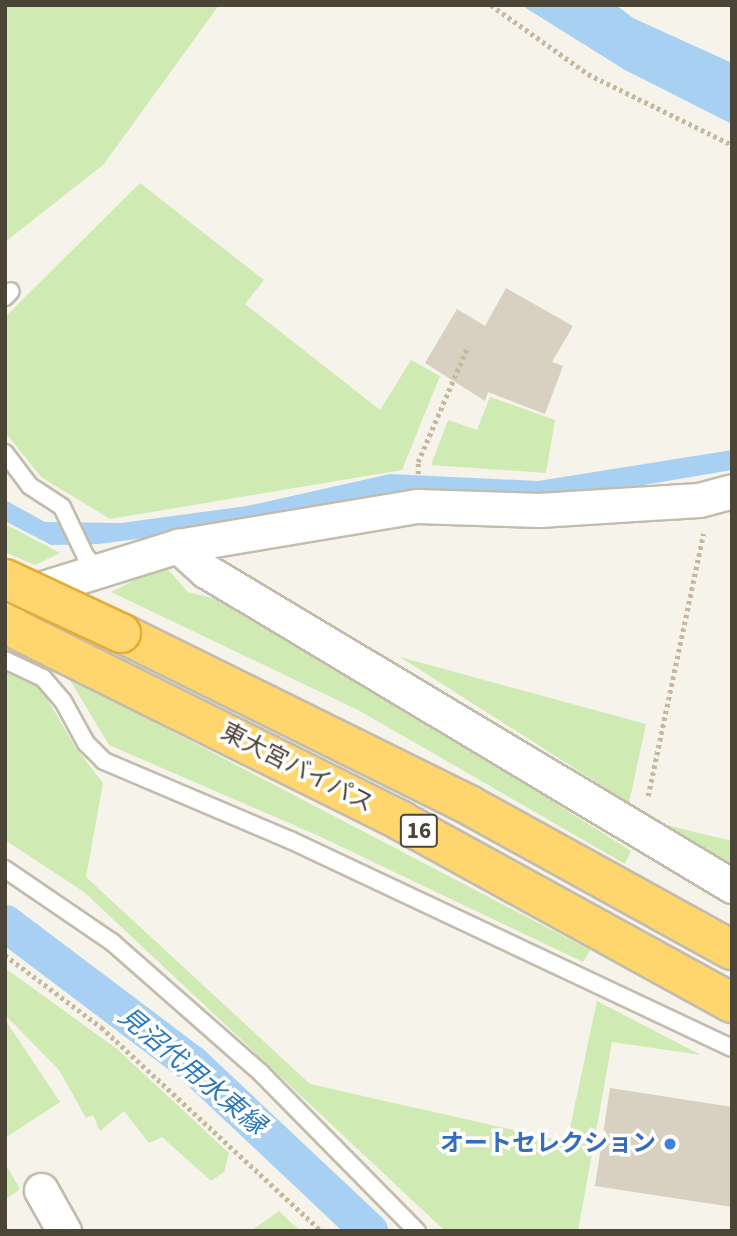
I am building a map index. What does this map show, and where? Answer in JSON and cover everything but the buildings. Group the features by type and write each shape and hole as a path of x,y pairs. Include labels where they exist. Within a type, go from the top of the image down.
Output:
{"highway":[{"name":"東大宮バイパス","path":"5,579 121,633 469,805 732,950"},
{"name":"東大宮バイパス","path":"5,624 401,821 732,1003"}],"street":[{"path":"5,600 92,563 417,506 539,510 718,495"},
{"path":"178,546 206,571 732,886"},
{"path":"41,1190 64,1231"}],"lane":[{"path":"5,453 30,486 62,507 92,563"},
{"path":"5,660 43,678 63,701 86,743 104,761 290,840 732,1048"},
{"path":"5,869 132,959 261,1073 417,1231"}],"path":[{"path":"491,5 588,74 732,145"},
{"path":"418,462 467,348"},
{"path":"641,831 705,528 718,495"},
{"path":"5,955 102,1027 321,1231"}],"green space":[{"path":"5,5 219,5 104,164 5,242"},
{"path":"140,183 264,280 245,304 380,410 411,360 440,376 402,470 110,519 41,477 5,432 5,317"},
{"path":"490,397 555,420 546,473 431,465 448,420 477,430"},
{"path":"5,524 60,553 35,565 5,552"},
{"path":"164,565 188,592 243,606 631,851 625,864 360,711 111,592"},
{"path":"400,657 646,724 629,803"},
{"path":"5,670 39,685 76,748 103,783 86,877 310,1084 567,1142 597,1001 701,1055 612,1042 578,1231 445,1231 84,892 5,840"},
{"path":"68,677 590,950 583,962 319,836 109,745"},
{"path":"658,823 732,841 732,866"},
{"path":"5,968 117,1049 229,1153 224,1172 211,1181 162,1137 149,1143 124,1111 100,1131 93,1115 86,1118 59,1070 5,1015"},
{"path":"5,1022 60,1102 5,1138"},
{"path":"5,1163 20,1189 5,1200"},
{"path":"279,1211 300,1231 251,1231"}],"water":[{"path":"521,5 616,5 633,18 732,63 732,124 625,70"},
{"path":"732,450 732,470 567,498 228,527 99,544 51,545 5,521 5,500 45,522 121,523 247,506 390,474 538,481"}],"waterway":[{"name":"見沼代用水東縁","path":"5,923 191,1063 369,1231"}],"place":[{"name":"オートセレクション","path":"670,1144"}]}
